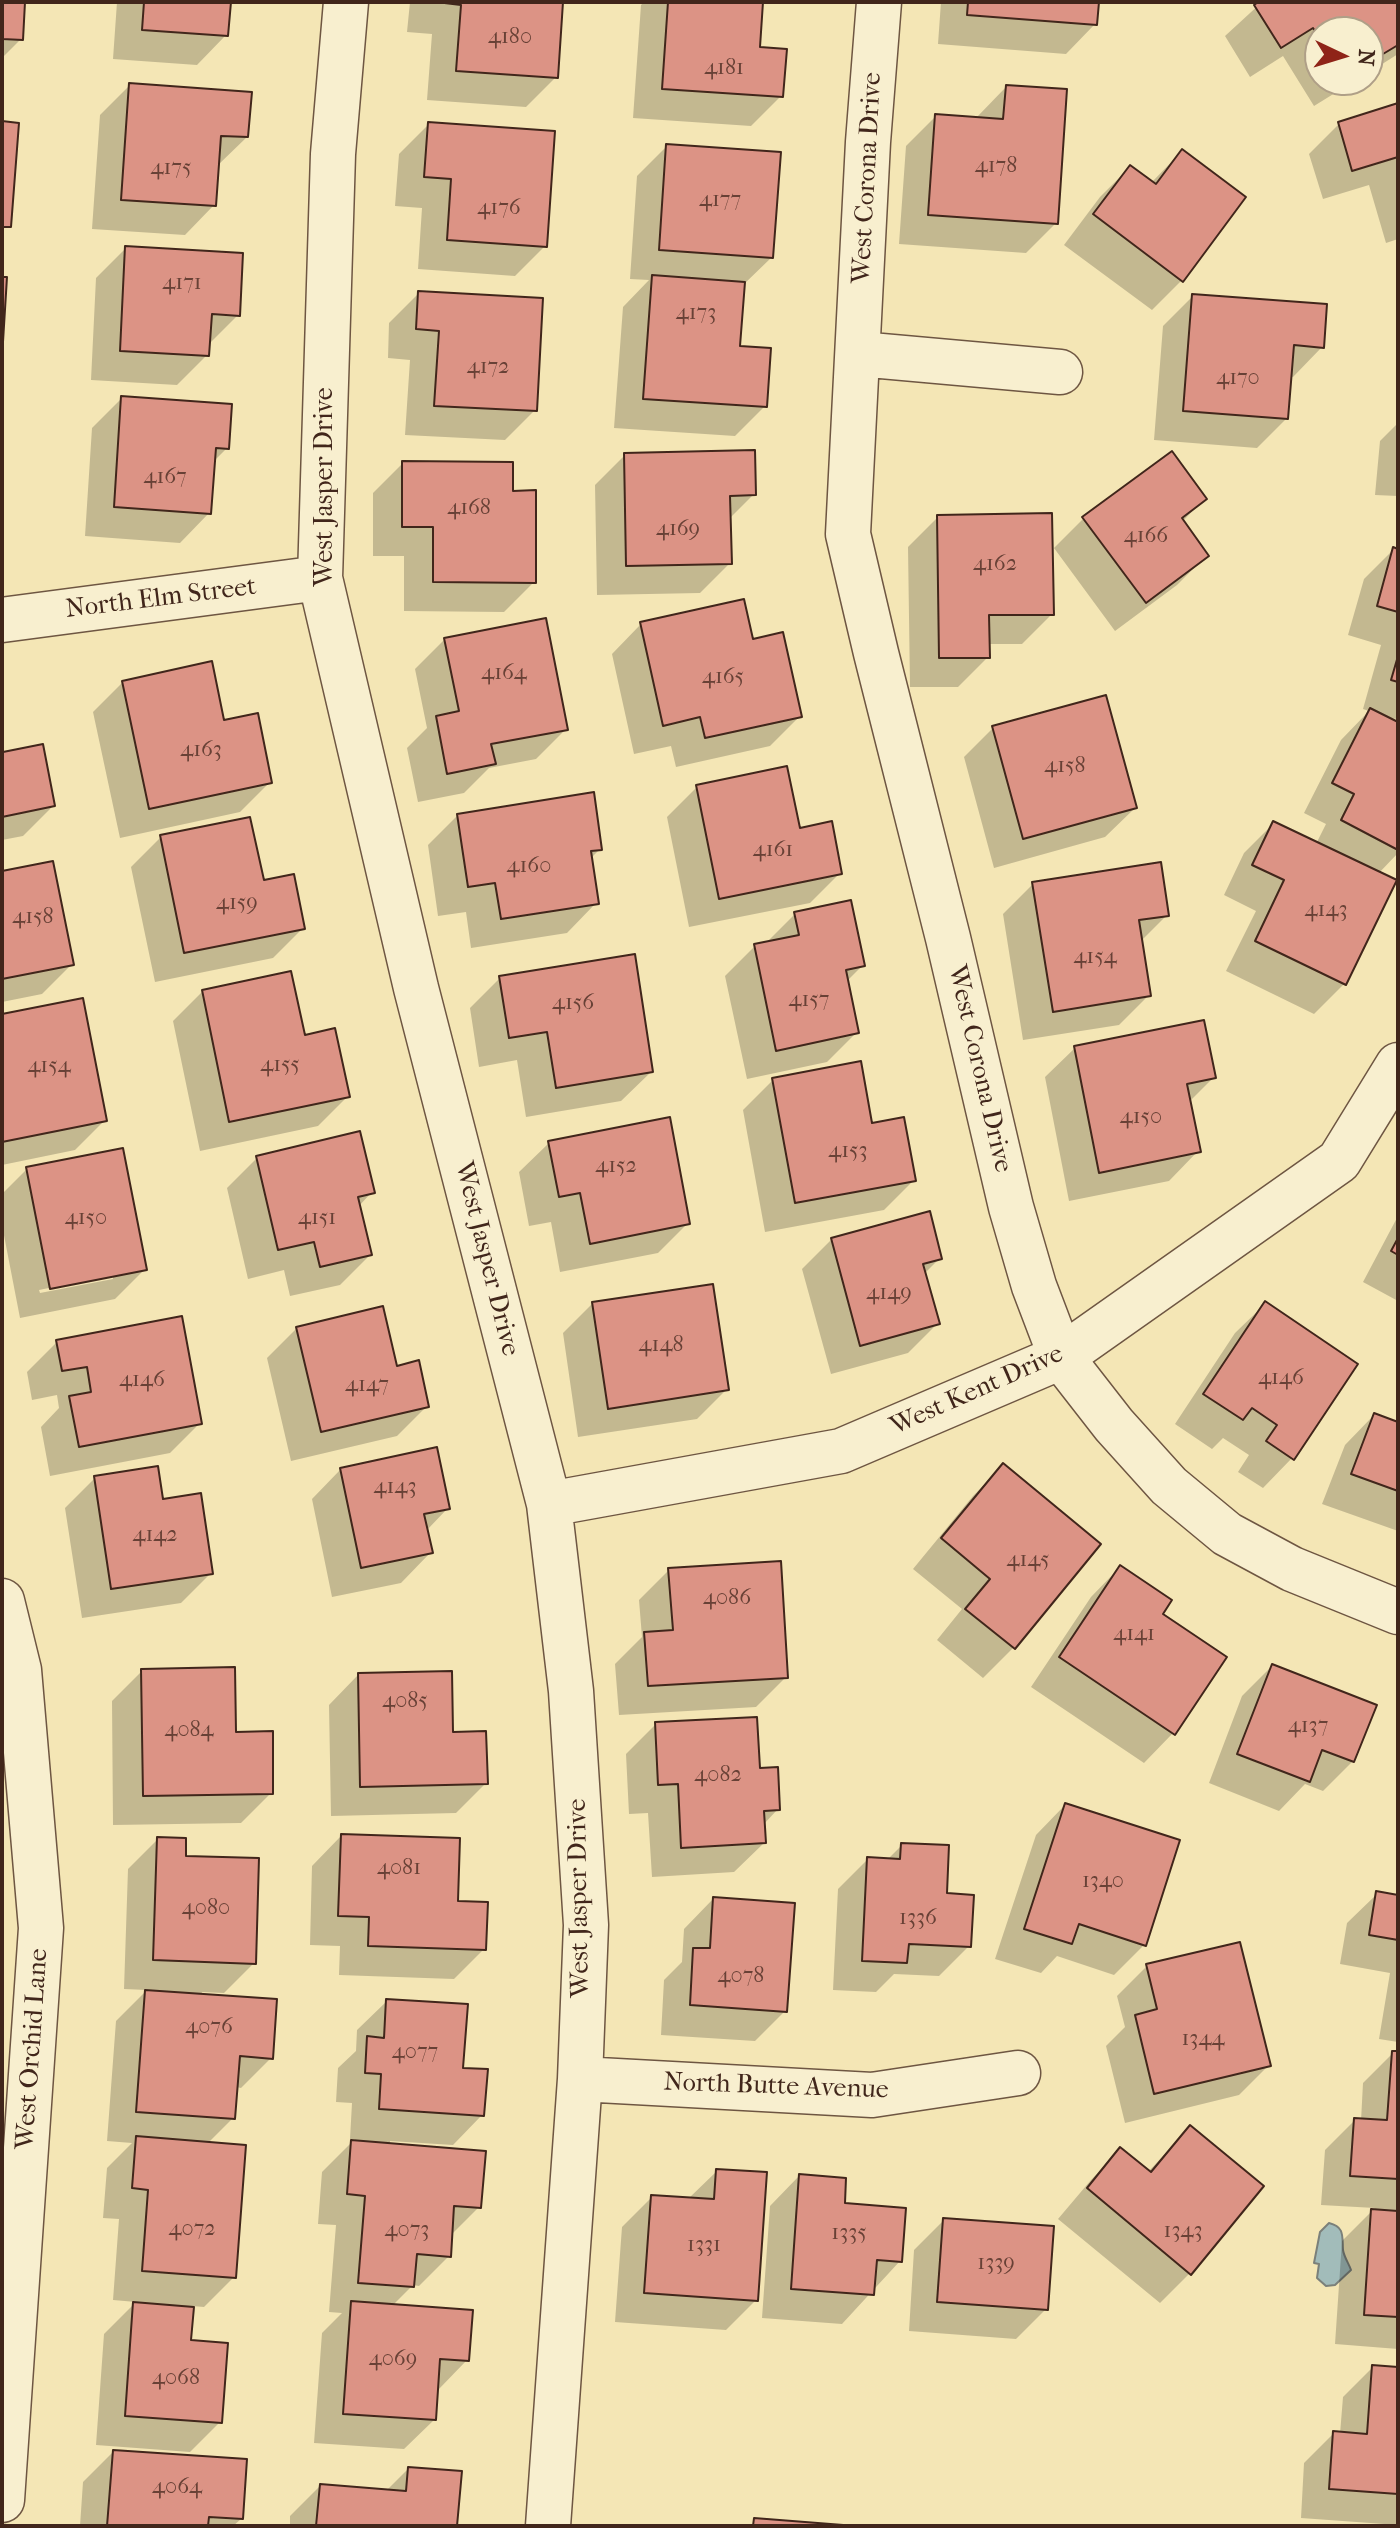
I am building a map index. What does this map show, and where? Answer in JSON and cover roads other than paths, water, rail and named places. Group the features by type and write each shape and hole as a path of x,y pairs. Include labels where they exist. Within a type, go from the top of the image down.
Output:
{"street":[{"name":"West Jasper Drive","path":"346,2 333,154 320,578 416,988 549,1504 571,1691 586,1925 580,2079 548,2526"},
{"name":"West Corona Drive","path":"879,2 868,142 848,534 1011,1207 1034,1286 1061,1357 1114,1425 1169,1486 1227,1534 1292,1569 1398,1612"},
{"path":"859,354 1060,372"},
{"name":"North Elm Street","path":"2,620 320,578"},
{"name":"West Kent Drive","path":"549,1504 841,1451 1061,1357 1339,1161 1398,1065"},
{"name":"West Orchid Lane","path":"2,1601 41,1928 2,2500"},
{"name":"North Butte Avenue","path":"580,2079 872,2095 1018,2073"}],"water":[{"path":"1329,2223 1340,2230 1351,2270 1335,2285 1326,2286 1317,2278 1319,2264 1314,2263 1320,2232"}]}
